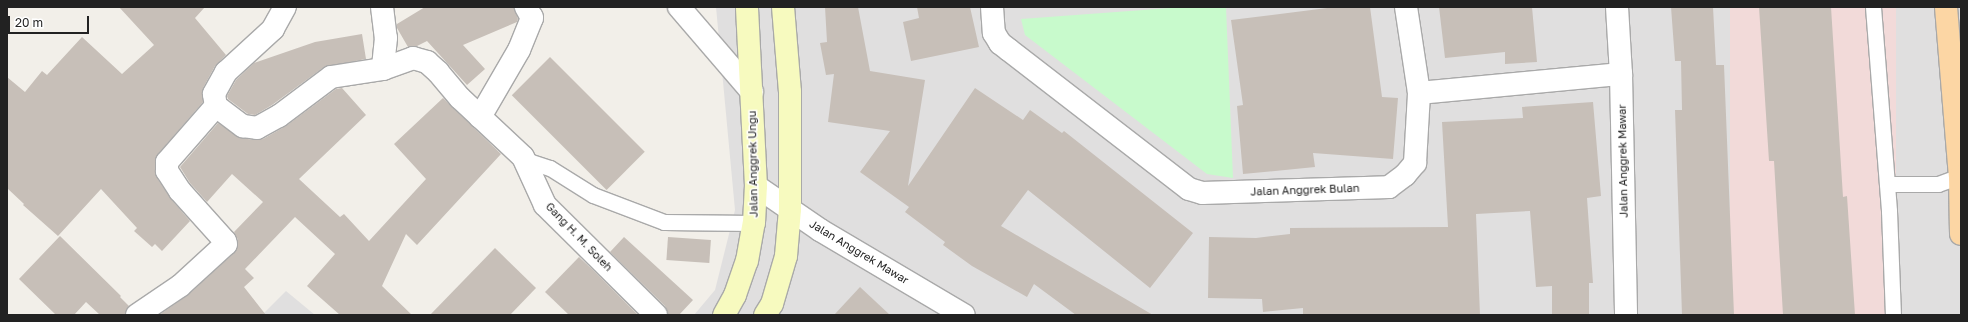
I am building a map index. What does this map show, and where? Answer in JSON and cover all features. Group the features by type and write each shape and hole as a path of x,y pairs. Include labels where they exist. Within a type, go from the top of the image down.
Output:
{"main road":[{"path":"1946,7 1960,176 1961,234"}],"street":[{"path":"137,315 180,286 226,244 225,241 180,191 167,170 167,162 216,106 214,94 220,80 226,72 273,29 285,7"},
{"path":"382,7 386,38 383,69"},
{"path":"480,117 519,50 532,18 526,7"},
{"path":"679,7 752,92"},
{"name":"Jalan Anggrek Ungu","path":"724,315 735,295 747,261 754,223 756,186 747,7"},
{"path":"765,315 772,304 786,256 790,209 790,92 783,7"},
{"name":"Jalan Anggrek Bulan","path":"992,7 994,33 1000,43 1189,189 1202,193 1389,187 1405,175 1415,163 1419,93 1406,7"},
{"name":"Jalan Anggrek Mawar","path":"1617,7 1621,74 1626,315"},
{"name":"Gang H. M. Soleh","path":"216,106 243,126 257,128 279,116 330,77 383,69 413,58 427,62 438,72 460,98 524,157 545,205 656,315"},
{"path":"1419,93 1621,74"},
{"name":"Jalan Anggrek Mawar","path":"756,186 820,230 964,315"}],"lane":[{"path":"1873,7 1887,184 1893,315"},
{"path":"524,157 531,162 550,168 593,196 664,222 754,223"},
{"path":"1887,184 1938,184 1960,176"}],"shaded area":[{"path":"716,7 1961,7 1961,315 694,315 715,290 735,210"},
{"path":"1730,7 1896,7 1896,315 1730,315"},
{"path":"286,291 315,315 262,315"}],"green space":[{"path":"1184,7 1226,7 1233,178 1207,174 1025,35 1021,19"}],"building":[{"path":"119,7 205,7 195,18 226,55 215,66 203,88 203,102 158,154 155,161 157,178 171,199 190,221 162,251 155,244 152,247 134,231 137,228 101,189 58,236 23,205 24,204 7,188 7,77 25,92 42,71 47,75 82,37 122,74 154,45"},
{"path":"425,7 514,7 518,19 517,22 463,45 485,69 467,85 427,41 417,46 408,47 397,28 397,24"},
{"path":"825,7 858,7 870,71 925,80 908,186 975,88 1023,120 1030,110 1062,133 1064,131 1193,233 1150,288 1028,190 1001,226 1153,315 1076,315 1034,284 1027,297 972,266 943,245 945,242 905,212 909,207 860,172 890,131 828,122 834,74 826,75 820,43 827,42"},
{"path":"917,7 970,7 979,47 911,61 903,22 919,18"},
{"path":"1335,7 1370,7 1382,97 1398,98 1393,159 1313,153 1315,167 1243,174 1237,106 1243,105 1231,20"},
{"path":"1439,7 1532,7 1537,62 1505,64 1505,52 1445,58"},
{"path":"1671,7 1713,7 1716,65 1724,65 1734,315 1682,315 1675,110 1682,110 1681,61 1675,61"},
{"path":"1759,7 1831,7 1843,197 1847,196 1855,315 1783,315 1774,161 1769,161"},
{"path":"362,34 366,59 324,67 272,105 255,115 248,114 228,99 227,96 236,80 254,63 315,42"},
{"path":"550,57 645,152 607,190 512,95"},
{"path":"342,88 366,115 299,179 340,217 344,214 369,241 426,179 394,144 443,98 501,154 417,245 406,234 382,286 412,315 340,315 307,286 335,254 295,217 245,269 254,278 244,287 266,315 159,315 188,295 234,253 238,247 238,240 234,232 263,202 232,174 207,202 190,183 180,167 218,123 241,138 255,140 263,139 286,126 336,89"},
{"path":"1593,102 1601,196 1587,198 1593,283 1589,283 1589,315 1552,315 1552,286 1536,287 1530,211 1476,214 1480,315 1303,315 1303,308 1263,312 1262,299 1208,298 1209,237 1256,238 1290,234 1290,228 1448,227 1442,122 1523,118 1522,107"},
{"path":"60,236 121,296 120,297 129,306 125,315 100,315 86,302 74,315 56,315 19,279"},
{"path":"624,237 693,300 679,315 668,315 665,306 610,252"},
{"path":"668,237 711,240 709,263 666,260"},
{"path":"495,248 536,288 510,315 430,315"},
{"path":"579,257 638,315 569,315 545,292"},
{"path":"860,287 890,315 834,315"}]}
